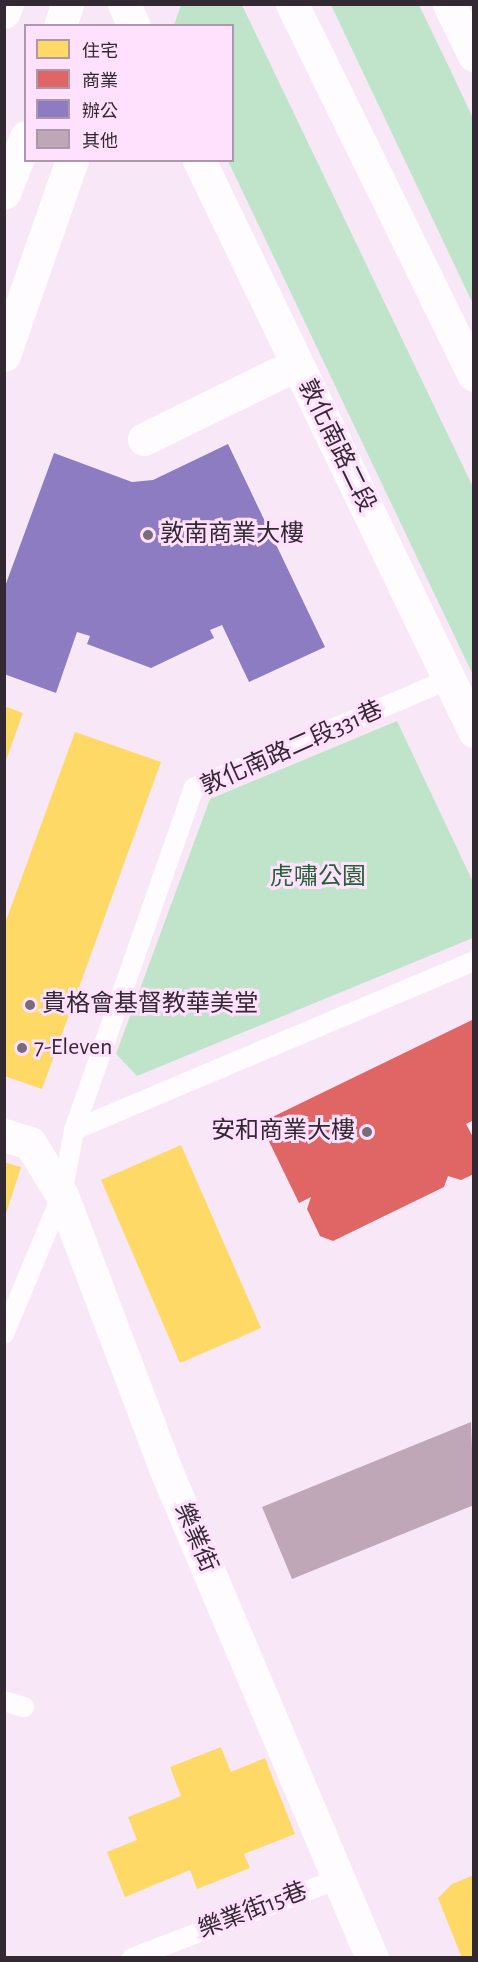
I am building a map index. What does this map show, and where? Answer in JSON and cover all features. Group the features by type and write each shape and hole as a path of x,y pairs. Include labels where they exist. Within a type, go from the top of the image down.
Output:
{"main road":[{"path":"4,12 7,4"},
{"path":"61,24 67,4"},
{"path":"118,24 124,4"},
{"path":"124,4 133,24"},
{"path":"292,4 474,375"},
{"path":"449,4 474,55"},
{"path":"4,193 24,142"},
{"path":"4,355 71,162"},
{"name":"敦化南路二段","path":"200,162 474,731"},
{"path":"144,439 297,364"},
{"name":"樂業街","path":"4,1135 30,1143 62,1195 165,1468 372,1958"}],"lane":[{"name":"敦化南路二段331巷","path":"4,1334 62,1195 74,1130 194,788 448,679"},
{"path":"74,1130 474,961"},
{"path":"4,1701 24,1707"},
{"name":"樂業街15巷","path":"132,1958 340,1878"}],"green space":[{"path":"181,5 242,5 473,487 473,675 228,162 234,162 234,24 174,24"},
{"path":"331,5 419,5 448,65 473,118 473,304"},
{"name":"虎嘯公園","path":"397,721 473,882 473,938 137,1076 116,1054 210,799"}],"building: 住宅":[{"path":"4,706 23,713 5,763 4,763"},
{"path":"75,732 161,762 42,1089 4,1076 4,926"},
{"path":"181,1145 261,1328 180,1363 101,1180"},
{"path":"4,1162 21,1167 5,1217 4,1217"},
{"path":"221,1747 231,1772 265,1758 295,1834 244,1854 250,1868 197,1889 190,1870 125,1897 107,1852 137,1840 128,1817 181,1796 170,1767"},
{"path":"474,1875 474,1958 462,1958 438,1898 452,1884"}],"building: 商業":[{"name":"安和商業大樓","path":"472,1020 474,1120 466,1124 474,1139 474,1174 461,1180 448,1176 444,1187 333,1241 320,1236 307,1209 311,1197 299,1203 260,1123"}],"building: 辦公":[{"name":"敦南商業大樓","path":"228,444 325,647 249,682 222,625 210,630 214,638 151,668 87,644 90,636 77,632 56,693 4,674 4,589 54,453 132,482 153,480"}],"building: 其他":[{"path":"471,1422 474,1505 292,1579 262,1507"}],"place":[{"name":"敦南商業大樓","path":"148,535"},
{"name":"貴格會基督教華美堂","path":"30,1005"},
{"name":"7-Eleven","path":"22,1048"},
{"name":"安和商業大樓","path":"367,1132"}]}
